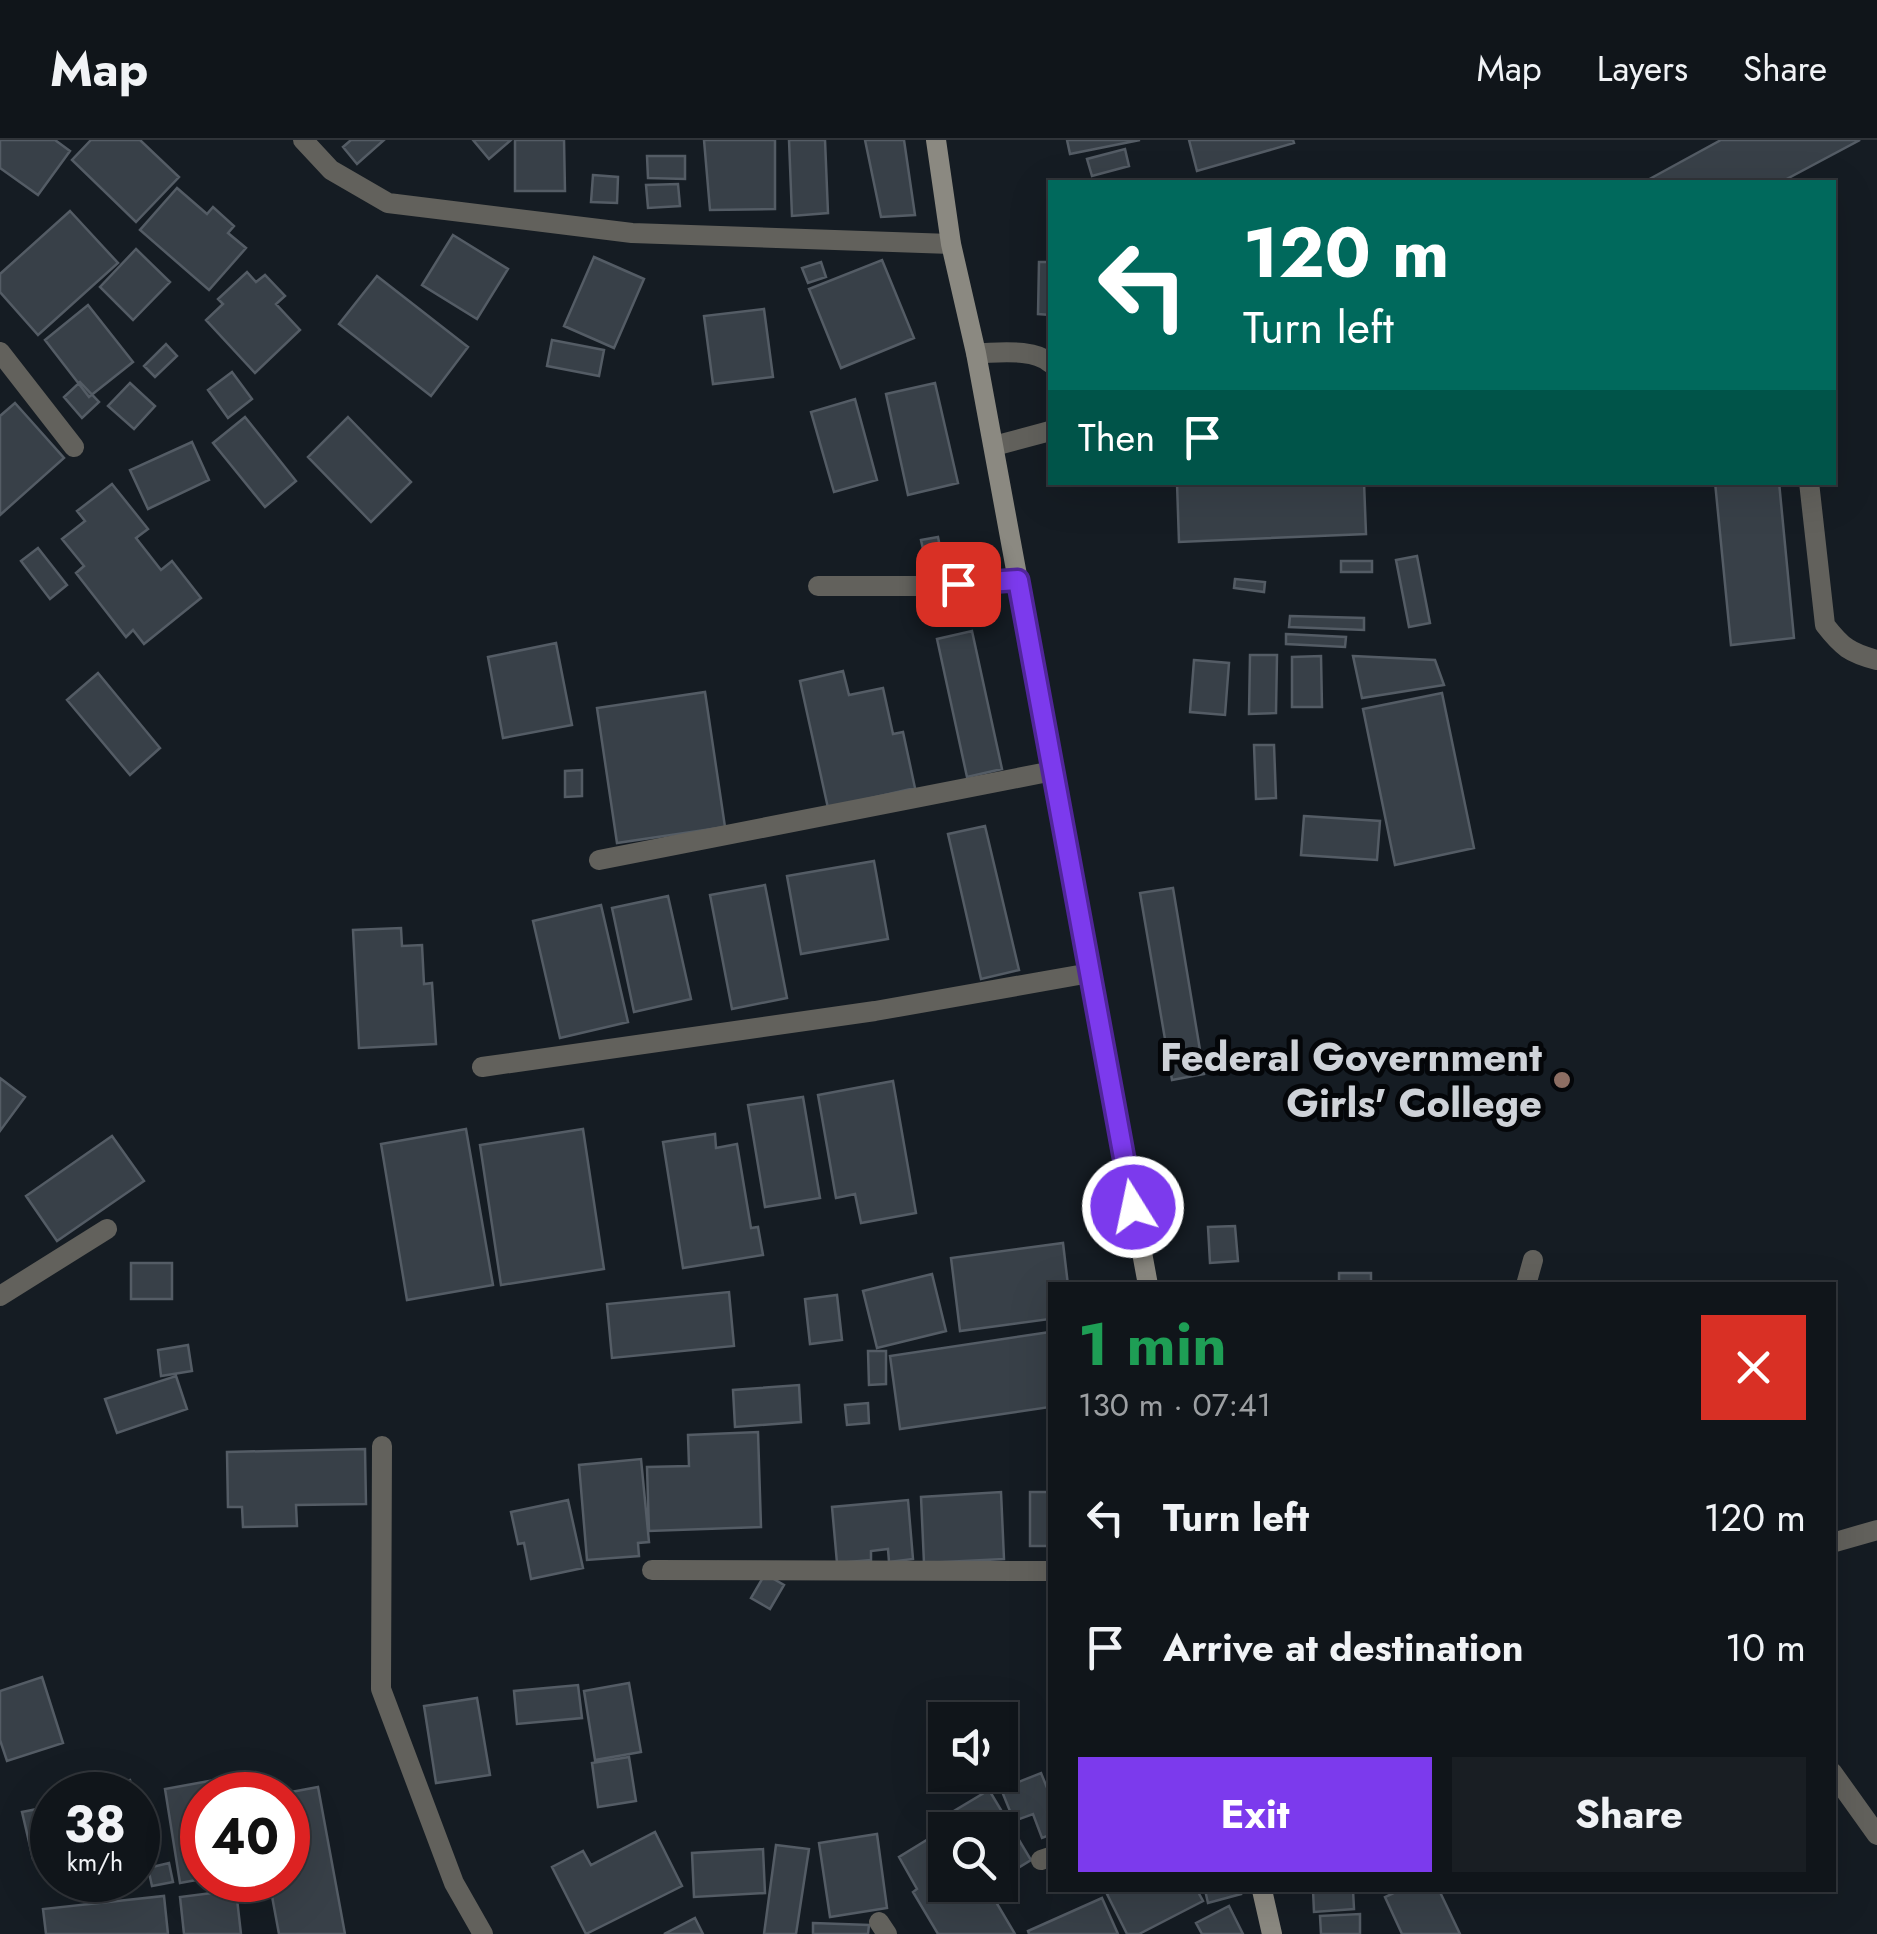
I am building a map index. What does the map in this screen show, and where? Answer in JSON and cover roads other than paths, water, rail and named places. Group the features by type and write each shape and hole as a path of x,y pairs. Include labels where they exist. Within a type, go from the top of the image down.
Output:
{"street":[{"path":"303,140 331,170 388,203 632,233 951,244"},
{"path":"936,140 951,244 994,446 1147,1282"},
{"path":"0,352 74,447"},
{"path":"976,353 1037,354 1048,359"},
{"path":"994,446 1048,432"},
{"path":"1809,485 1825,625 1853,654 1877,660"},
{"path":"818,586 927,586 1018,580"},
{"path":"599,860 1053,771"},
{"path":"482,1067 875,1011 1090,973"},
{"path":"0,1296 107,1229"},
{"path":"1527,1282 1533,1260"},
{"path":"382,1446 381,1689 454,1883 483,1934"},
{"path":"1836,1543 1877,1530"},
{"path":"652,1570 1048,1571"},
{"path":"1836,1778 1877,1835"},
{"path":"1262,1892 1272,1934"}],"place":[{"name":"Federal Government Girls' College","path":"1562,1080"}]}
